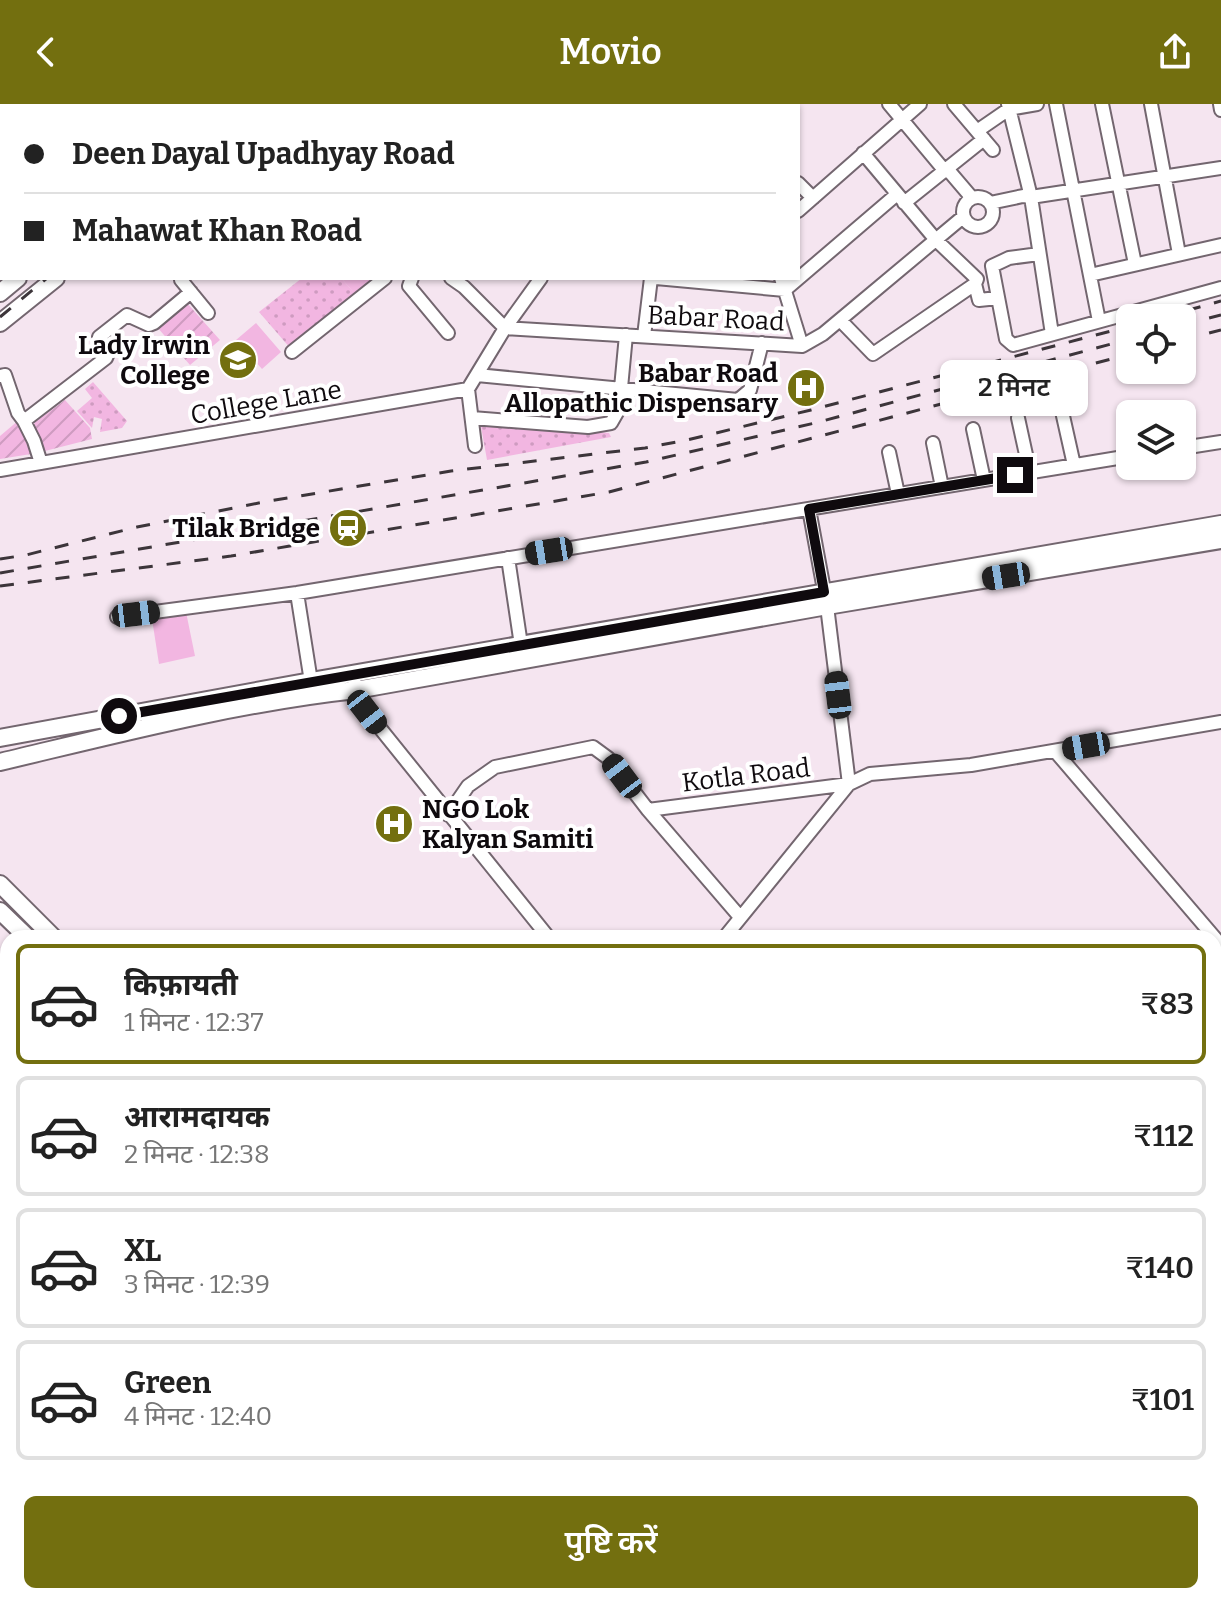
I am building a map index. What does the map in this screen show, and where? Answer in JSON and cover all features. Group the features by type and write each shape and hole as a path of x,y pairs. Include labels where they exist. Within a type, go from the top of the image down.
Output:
{"main road":[{"path":"0,293 16,280"},
{"path":"0,323 54,280"},
{"path":"0,738 355,682 825,599 1221,524"},
{"path":"355,682 521,645 1221,540"},
{"path":"0,762 312,688"},
{"path":"0,884 46,930"},
{"path":"0,911 20,930"}],"street":[{"path":"889,104 944,170 943,177 966,210 971,226 982,226 991,219 991,206"},
{"path":"800,209 920,104"},
{"path":"954,104 993,150"},
{"path":"800,272 944,170 1008,106 1037,104"},
{"path":"1056,104 1099,321"},
{"path":"1102,104 1135,264"},
{"path":"1151,104 1179,254"},
{"path":"1008,106 1031,197 1052,334"},
{"path":"863,153 900,199 976,282 979,300 998,298"},
{"path":"991,206 1023,196 1221,168"},
{"path":"800,185 813,198"},
{"path":"966,210 979,197 991,206"},
{"name":"Babar Road","path":"505,328 802,346 840,320 936,240 943,239 966,210"},
{"path":"1090,275 1221,245"},
{"path":"840,320 868,352 877,353 976,282 992,266 1009,258 1039,254"},
{"path":"992,266 1009,344 1013,345 1221,288"},
{"path":"181,280 208,313"},
{"path":"292,352 382,280"},
{"path":"411,280 409,286 448,333"},
{"path":"454,280 505,328"},
{"path":"475,446 468,389 505,328 540,280"},
{"path":"644,336 653,280"},
{"path":"696,280 783,284 802,346"},
{"path":"24,421 106,358 109,351 99,337 121,318 127,315 149,325 191,292"},
{"path":"472,418 599,427 611,423 615,418 621,389 626,335"},
{"path":"477,375 738,400 750,390 762,343"},
{"path":"0,376 5,375 41,463"},
{"name":"College Lane","path":"0,470 468,389"},
{"path":"1059,398 1074,465"},
{"path":"1018,418 1030,473"},
{"path":"973,429 984,480"},
{"path":"1196,446 1221,442"},
{"path":"933,443 942,487"},
{"path":"889,452 898,494"},
{"path":"117,617 297,593 1116,458"},
{"name":"Kotla Road","path":"730,930 849,784 825,599 809,509"},
{"path":"508,558 521,645"},
{"path":"297,593 312,688"},
{"path":"355,682 367,712 542,930"},
{"path":"849,784 870,774 971,765 1221,722"},
{"path":"448,815 468,786 495,767 588,747 599,749 740,917"},
{"path":"1055,751 1208,930"},
{"name":"Kotla Road","path":"648,810 849,784"}],"green space":[{"path":"299,280 343,280 357,296 291,349 259,312"},
{"path":"343,280 372,280 355,294"},
{"path":"186,302 220,340 190,365 157,327"},
{"path":"256,323 281,352 262,369 236,340"},
{"path":"93,382 127,421 122,428 100,432 102,419 94,417 92,428 77,411 92,398 85,389"},
{"path":"65,400 90,428 92,439 41,452 34,423"},
{"path":"19,420 31,442 31,454 0,459 0,436"},
{"path":"480,421 609,433 611,437 487,460"},
{"path":"186,612 195,656 159,664 152,619"}],"railway":[{"path":"0,317 45,280"},
{"path":"1196,308 1221,301"},
{"path":"1196,321 1221,315"},
{"path":"0,559 137,527 269,501 451,471 645,448 687,440 1116,330"},
{"path":"1196,336 1221,330"},
{"path":"0,573 646,462 815,423 1116,343"},
{"path":"0,586 231,556 609,492 1116,358"}],"place":[{"name":"Lady Irwin College","path":"238,360"},
{"name":"Babar Road Allopathic Dispensary","path":"806,388"},
{"name":"Tilak Bridge","path":"348,528"},
{"name":"NGO Lok Kalyan Samiti","path":"394,824"}],"route":[{"path":"119,716 824,592 809,509 1015,475"}]}
